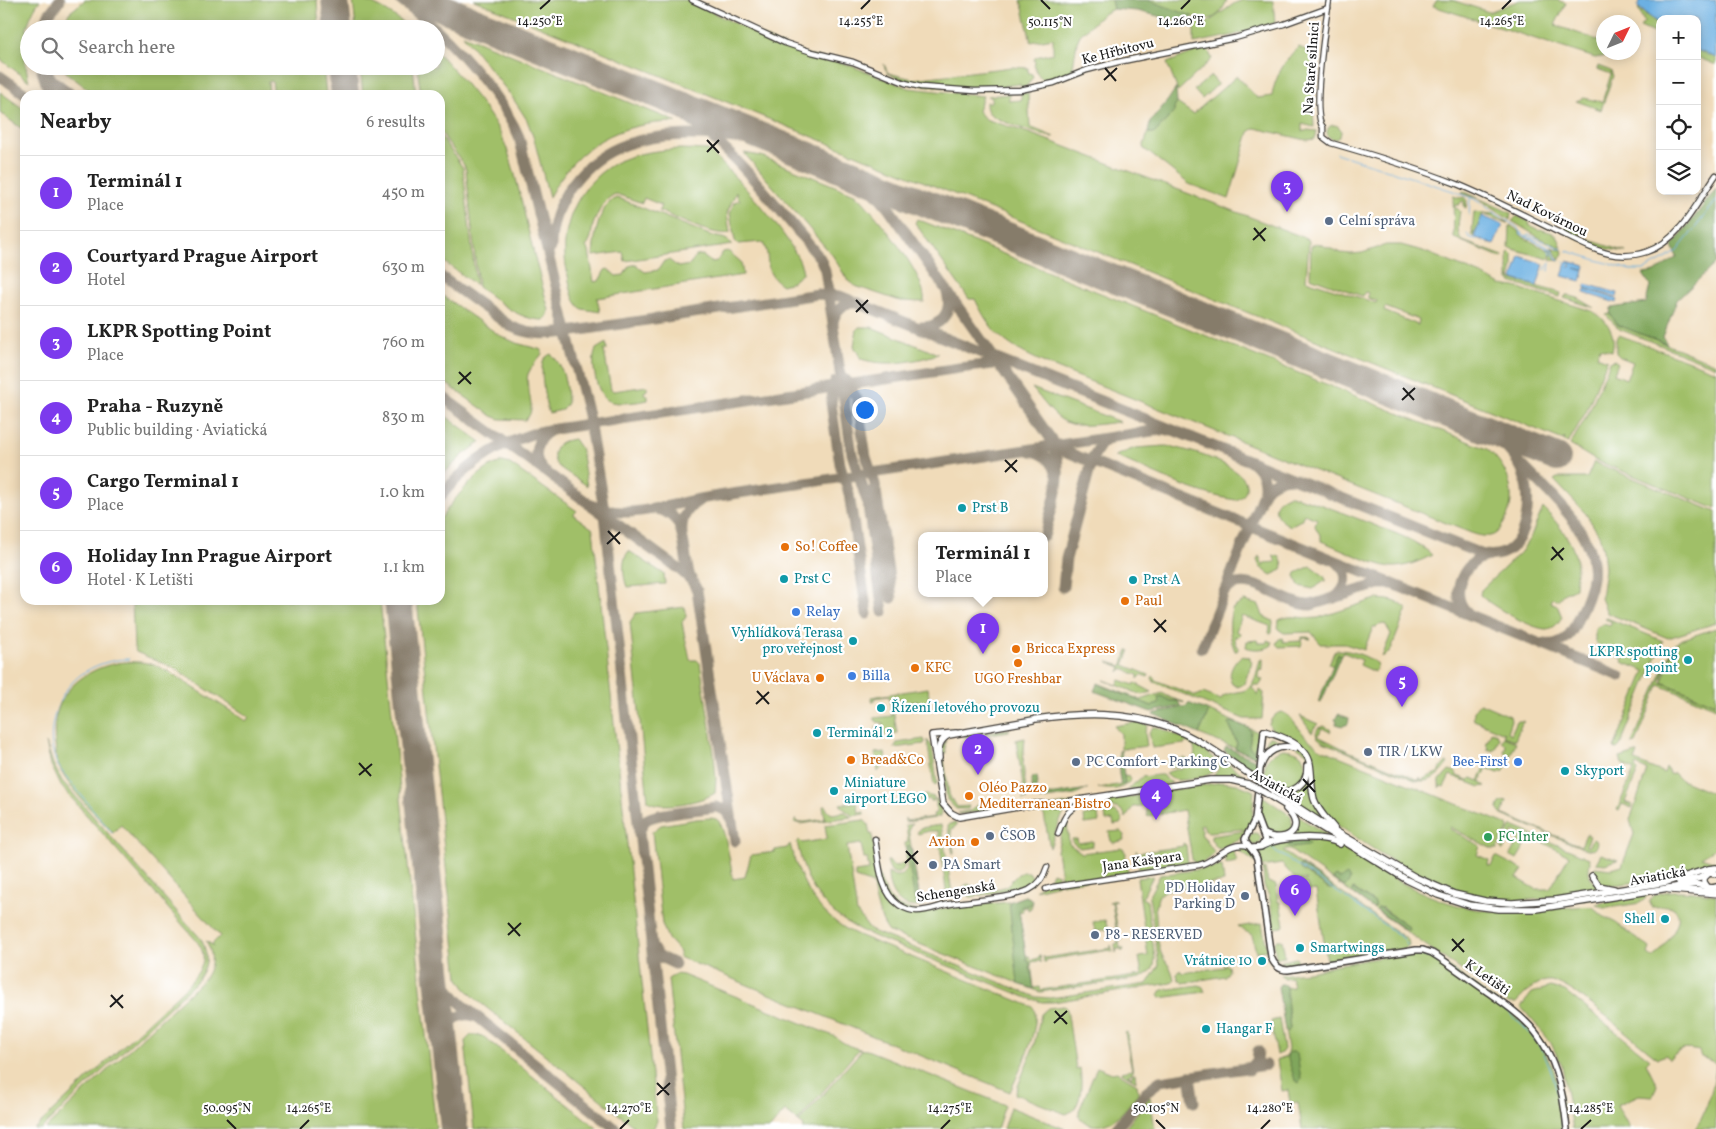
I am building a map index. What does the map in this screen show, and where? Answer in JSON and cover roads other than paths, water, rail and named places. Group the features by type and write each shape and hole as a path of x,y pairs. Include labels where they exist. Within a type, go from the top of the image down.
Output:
{"highway":[{"path":"1668,886 1714,889"}],"main road":[{"name":"Aviatická","path":"1668,886 1621,890 1533,902 1507,903 1470,898 1444,890 1415,877 1336,830 1198,742 1169,727 1123,716 1090,714 956,732 944,737 939,746 940,764 938,772 943,804 955,816 961,817 1036,804 1052,804 1216,780 1231,780 1248,784 1269,795 1415,884 1444,898 1469,905 1520,910 1555,906 1668,886 1708,869 1716,872"},
{"path":"1264,731 1295,748 1303,755 1306,762 1307,772 1302,782 1294,789 1280,791 1270,787"},
{"path":"1264,731 1296,745 1305,752 1310,764 1315,800 1321,813 1336,830"},
{"path":"938,772 932,735 956,732"},
{"path":"1261,766 1265,757 1272,750 1282,746 1295,748"},
{"path":"1262,832 1272,837 1287,836 1293,833 1295,829 1296,824 1293,816 1276,799"},
{"path":"1262,846 1275,842 1325,838 1338,843 1359,856 1378,863"},
{"path":"1668,886 1716,872"},
{"path":"1707,874 1704,880 1705,885 1714,889"},
{"path":"1592,876 1594,882 1601,887 1621,890"}],"street":[{"name":"Ke Hřbitovu","path":"692,0 785,43 812,52 854,62 912,85 975,91 1030,88 1054,83 1087,70 1134,58 1235,38 1284,24 1328,8"},
{"name":"Na Staré silnici","path":"1323,137 1323,127 1319,123 1321,60 1329,0"},
{"name":"Nad Kovárnou","path":"1323,137 1328,142 1450,181 1482,194 1585,245 1617,255 1641,254 1654,249 1666,241 1682,224 1716,175"},
{"name":"K Letišti","path":"1264,731 1256,816 1245,837 1245,841 1256,854 1271,957 1277,967 1288,970 1416,950 1432,953 1514,1010 1537,1034 1548,1051 1556,1069 1563,1097 1567,1129"},
{"path":"1058,834 1063,819 1072,808 1080,804 1103,800 1109,795"},
{"name":"K Letišti","path":"1256,816 1265,840 1258,854 1258,862"},
{"path":"1249,831 1255,829 1262,832"},
{"name":"Jana Kašpara","path":"1046,890 1053,887 1199,866 1237,845 1245,837"},
{"name":"Schengenská","path":"875,839 882,878 887,892 902,907 913,910 925,910 1029,890 1040,882 1047,867"},
{"path":"1237,845 1255,849 1262,846"}],"water":[{"path":"1639,0 1716,0 1716,58 1701,52 1701,15 1656,15 1656,22 1638,7"},
{"path":"1482,216 1503,225 1494,245 1474,237"},
{"path":"1520,256 1544,264 1537,286 1513,279"},
{"path":"1567,261 1571,262 1569,267 1571,267 1572,262 1585,266 1584,270 1575,268 1584,271 1581,281 1562,276"},
{"path":"1586,284 1618,293 1617,297 1585,288"},
{"path":"1585,289 1617,299 1616,303 1584,293"}],"waterway":[{"path":"1336,153 1474,199 1517,227 1524,236 1545,246 1552,255"},
{"path":"1469,215 1470,199"},
{"path":"1567,251 1630,270 1644,270 1677,251 1716,201"},
{"path":"1520,233 1552,249 1559,261"},
{"path":"1467,234 1470,238 1477,239"},
{"path":"1527,235 1562,249"},
{"path":"1549,271 1550,262"},
{"path":"1564,262 1572,264"},
{"path":"1545,270 1548,264"},
{"path":"112,833 57,764 53,753 52,729 58,705 71,684 79,676 103,663 129,659"},
{"path":"1261,851 1271,848 1343,896"},
{"path":"1345,897 1403,938 1407,945"},
{"path":"1418,954 1434,959 1508,1012"},
{"path":"1510,1014 1524,1027 1543,1052 1554,1079 1563,1129"}],"place":[{"name":"LKPR Spotting Point","path":"1287,212"},
{"name":"Celní správa","path":"1329,221"},
{"name":"Prst B","path":"962,508"},
{"name":"So! Coffee","path":"785,547"},
{"name":"Prst C","path":"784,579"},
{"name":"Prst A","path":"1133,580"},
{"name":"Paul","path":"1125,601"},
{"name":"Relay","path":"796,612"},
{"name":"Vyhlídková Terasa pro veřejnost","path":"853,641"},
{"name":"Bricca Express","path":"1016,649"},
{"name":"Terminál 1","path":"983,654"},
{"name":"LKPR spotting point","path":"1688,660"},
{"name":"UGO Freshbar","path":"1018,663"},
{"name":"KFC","path":"915,668"},
{"name":"Billa","path":"852,676"},
{"name":"U Václava","path":"820,678"},
{"name":"Cargo Terminal 1","path":"1402,707"},
{"name":"Řízení letového provozu","path":"881,708"},
{"name":"Terminál 2","path":"817,733"},
{"name":"TIR / LKW","path":"1368,752"},
{"name":"Bread&Co","path":"851,760"},
{"name":"PC Comfort - Parking C","path":"1076,762"},
{"name":"Bee-First","path":"1518,762"},
{"name":"Skyport","path":"1565,771"},
{"name":"Courtyard Prague Airport","path":"978,775"},
{"name":"Miniature airport LEGO","path":"834,791"},
{"name":"Oléo Pazzo Mediterranean Bistro","path":"969,796"},
{"name":"Praha - Ruzyně","path":"1156,820"},
{"name":"ČSOB","path":"990,836"},
{"name":"FC Inter","path":"1488,837"},
{"name":"Avion","path":"975,842"},
{"name":"PA Smart","path":"933,865"},
{"name":"PD Holiday Parking D","path":"1245,896"},
{"name":"Holiday Inn Prague Airport","path":"1295,916"},
{"name":"Shell","path":"1665,919"},
{"name":"P8 - RESERVED","path":"1095,935"},
{"name":"Smartwings","path":"1300,948"},
{"name":"Vrátnice 10","path":"1262,961"},
{"name":"Hangar F","path":"1206,1029"}]}
